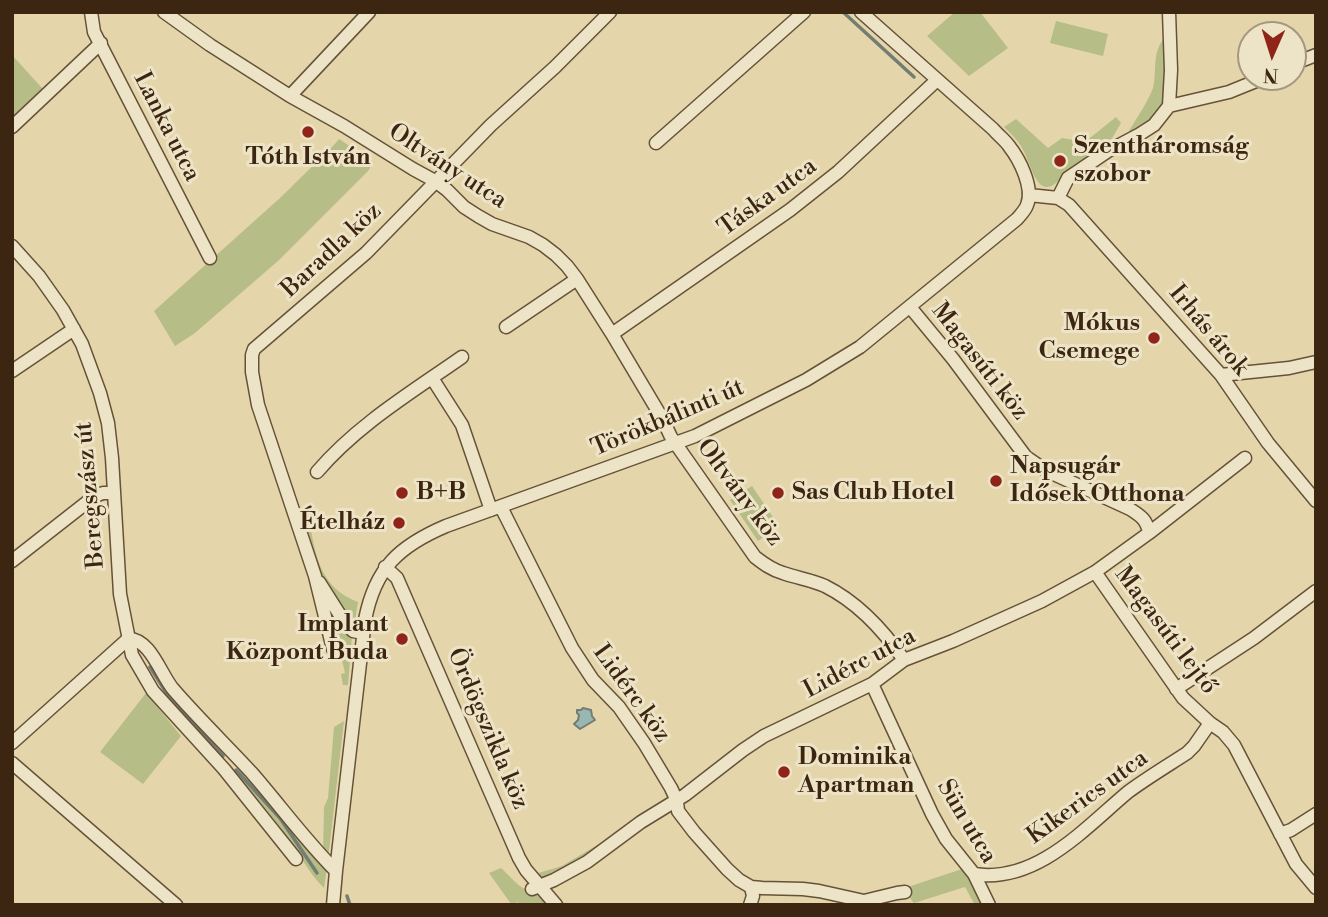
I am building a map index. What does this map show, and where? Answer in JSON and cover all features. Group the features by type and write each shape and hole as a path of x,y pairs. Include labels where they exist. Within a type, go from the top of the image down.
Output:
{"street":[{"name":"Lanka utca","path":"91,12 94,32 210,258"},
{"name":"Oltvány utca","path":"164,12 290,96 435,181 478,216 543,245 568,266 612,334 676,444"},
{"path":"290,96 369,12"},
{"name":"Baradla köz","path":"315,576 258,405 252,372 254,349 366,253 491,125 610,12"},
{"path":"656,143 804,12"},
{"path":"861,12 1009,146 1018,160 1029,195 1058,198 1068,178 1154,125 1169,106 1169,12"},
{"path":"12,127 101,43"},
{"name":"Táska utca","path":"612,334 790,210 838,173 937,80"},
{"path":"1169,106 1237,89"},
{"name":"Törökbálinti út","path":"333,905 363,632 374,586 386,567 403,549 427,534 695,436 833,364 860,347 1017,219 1027,207 1029,195"},
{"name":"Irhás árok","path":"1058,198 1069,205 1221,375 1268,443 1316,501"},
{"name":"Beregszász út","path":"12,246 39,276 74,329 100,393 108,423 112,458 120,594 132,656 153,691 224,769 296,859"},
{"path":"506,327 577,279"},
{"name":"Magasúti köz","path":"910,307 953,359 1026,457 1045,470 1130,509 1147,523 1149,533"},
{"path":"12,372 74,329"},
{"path":"317,472 358,431 462,357"},
{"path":"1221,375 1289,368 1316,362"},
{"name":"Lidérc köz","path":"432,378 462,425 496,509 572,648 593,680 619,707 644,743 677,801 678,811 712,854 739,880 751,887"},
{"name":"Oltvány köz","path":"676,444 755,557 775,570 824,586 845,599 889,638 904,660"},
{"name":"Lidérc utca","path":"536,888 587,862 641,822 677,801 764,736 872,684 904,660 1042,601 1095,572 1245,458"},
{"path":"12,561 95,496 114,493"},
{"name":"Ördögszikla köz","path":"386,567 396,576 402,589 519,858 536,888 556,905"},
{"name":"Magasúti lejtő","path":"1095,572 1184,698 1234,745 1296,864 1316,888"},
{"path":"315,576 345,623 353,631 363,632"},
{"path":"315,576 333,649"},
{"path":"1177,689 1254,638 1316,591"},
{"path":"12,743 128,639 135,639 149,652 170,686 336,871"},
{"name":"Sün utca","path":"872,684 932,814 946,839 974,874 989,905"},
{"name":"Kikerics utca","path":"974,874 991,875 1022,870 1060,848 1130,791 1187,753 1210,723"},
{"path":"224,769 237,758"},
{"path":"12,763 176,905"},
{"path":"1280,834 1316,814"},
{"path":"750,905 753,896 751,887 819,891 864,901 905,892"}],"green space":[{"path":"955,12 980,12 1008,48 969,76 927,36"},
{"path":"1056,21 1108,34 1103,56 1050,43"},
{"path":"1163,40 1167,50 1165,104 1158,116 1132,134 1129,131 1153,88 1156,57"},
{"path":"12,55 43,89 12,120"},
{"path":"1116,117 1121,123 1107,147 1054,185 1047,187 1036,179 1020,145 1004,127 1016,119 1048,148 1062,138 1074,140 1080,146"},
{"path":"339,139 374,162 368,171 279,260 195,333 175,346 154,311 280,198"},
{"path":"752,486 779,526 758,541 730,500"},
{"path":"310,523 318,560 328,580 336,589 358,602 354,626 347,621 312,560 305,535 305,524"},
{"path":"324,593 352,636 348,685 343,685 341,674 345,673 341,656 337,656"},
{"path":"146,693 181,736 143,784 100,752"},
{"path":"344,721 329,851 326,856 323,854 324,807 328,798 334,727"},
{"path":"239,766 327,867 324,888 274,818 233,772"},
{"path":"599,844 601,847 541,882 535,874 562,866"},
{"path":"501,868 525,889 540,889 552,905 520,905 518,902 511,904 489,873"},
{"path":"965,868 986,905 975,905 965,887 914,903 902,889"}],"water":[{"path":"577,710 591,710 595,720 580,729 574,724 578,720"}],"waterway":[{"path":"843,12 914,77"},
{"path":"150,667 169,697 223,756"},
{"path":"236,770 280,818 317,873"},
{"path":"347,896 350,905"}],"place":[{"name":"Tóth István","path":"308,132"},
{"name":"Szentháromság szobor","path":"1060,161"},
{"name":"Mókus Csemege","path":"1154,338"},
{"name":"Napsugár Idősek Otthona","path":"996,481"},
{"name":"B+B","path":"402,493"},
{"name":"Sas Club Hotel","path":"778,493"},
{"name":"Ételház","path":"399,523"},
{"name":"Implant Központ Buda","path":"402,639"},
{"name":"Dominika Apartman","path":"784,772"}]}
